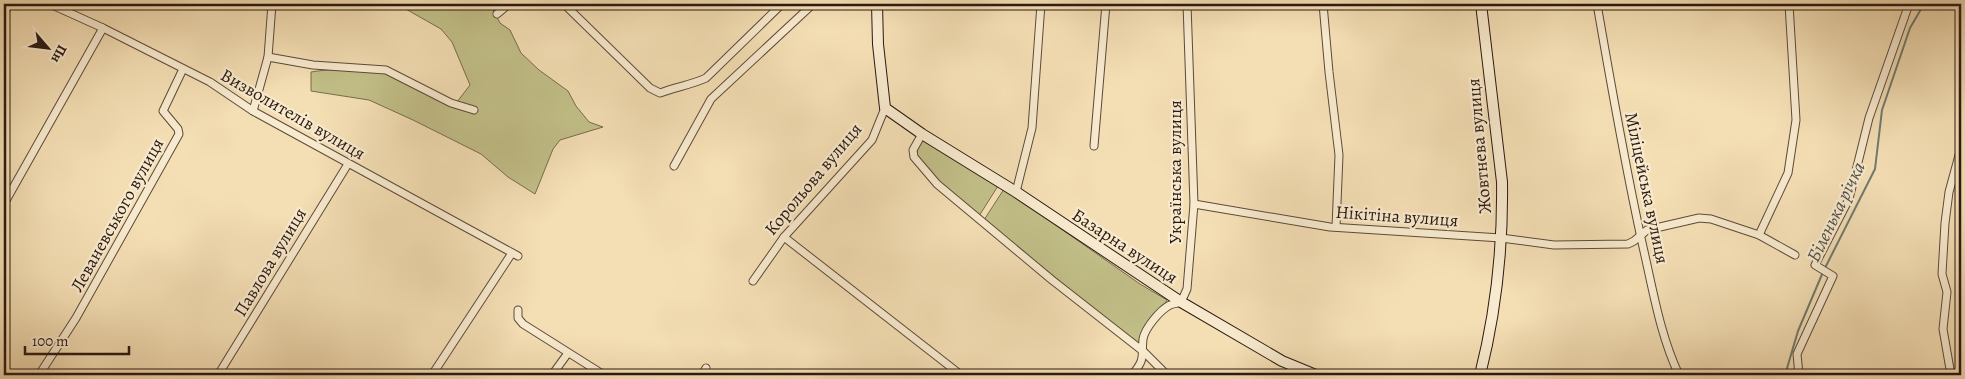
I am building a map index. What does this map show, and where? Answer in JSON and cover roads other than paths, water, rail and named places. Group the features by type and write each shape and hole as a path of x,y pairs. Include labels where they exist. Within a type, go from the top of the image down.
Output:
{"main road":[{"name":"Корольова вулиця","path":"877,4 879,61 885,108"},
{"name":"Жовтнева вулиця","path":"1480,375 1494,302 1501,238 1502,182 1481,4"},
{"name":"Базарна вулиця","path":"885,108 922,134 1016,192 1182,302 1282,361 1316,375"}],"street":[{"path":"4,14 9,4"},
{"name":"Визволителів вулиця","path":"50,4 103,28 210,82 253,111 515,255 432,375"},
{"path":"253,111 268,57 272,4"},
{"path":"497,14 509,4"},
{"path":"564,4 650,88 660,93 693,84 706,78 782,4"},
{"path":"674,166 711,99 813,4"},
{"path":"1016,192 1032,128 1041,4"},
{"path":"1094,146 1106,4"},
{"name":"Українська вулиця","path":"1182,302 1187,289 1194,204 1187,4"},
{"path":"1323,4 1328,72 1339,155 1336,227"},
{"name":"Міліцейська вулиця","path":"1597,4 1622,147 1658,317 1679,375"},
{"path":"1759,235 1788,172 1796,120 1789,4"},
{"path":"1799,375 1797,354 1833,276 1815,265 1849,199 1864,147 1869,118 1909,4"},
{"path":"4,204 103,28"},
{"path":"268,57 314,65 386,70 451,103 474,110"},
{"name":"Леваневського вулиця","path":"39,375 76,318 179,134 178,129 163,111 183,69"},
{"name":"Корольова вулиця","path":"753,281 784,237 872,140 885,108"},
{"path":"922,134 913,150 914,157 937,184 1052,280 1144,352 1167,375"},
{"path":"1951,375 1943,329 1947,292 1942,274 1948,200 1961,148"},
{"name":"Павлова вулиця","path":"218,375 348,164"},
{"name":"Нікітіна вулиця","path":"1194,204 1336,227 1501,238 1554,245 1602,246 1628,244 1647,230 1699,218 1711,219 1759,235 1795,255"},
{"path":"784,237 961,375"},
{"path":"1132,375 1142,364 1144,352 1143,337 1150,325 1162,311 1171,305 1182,302"},
{"path":"518,310 518,318 523,324 604,375"},
{"path":"552,375 568,353"},
{"path":"702,375 706,368"}],"waterway":[{"name":"Біленька річка","path":"1825,268 1875,169 1882,110 1910,28 1924,4"},
{"name":"Біленька річка","path":"1785,375 1798,331 1823,272"}]}
